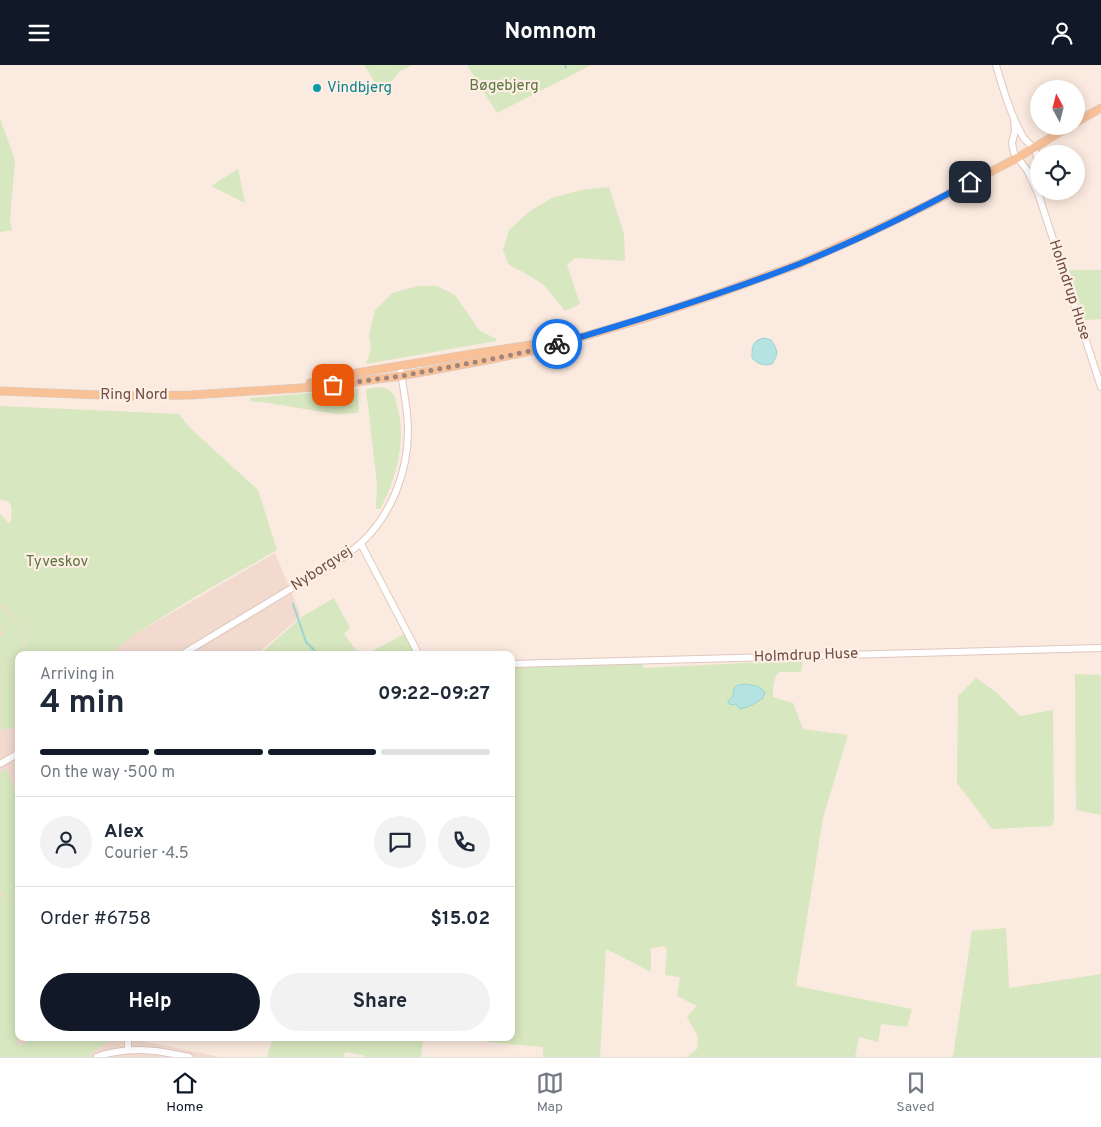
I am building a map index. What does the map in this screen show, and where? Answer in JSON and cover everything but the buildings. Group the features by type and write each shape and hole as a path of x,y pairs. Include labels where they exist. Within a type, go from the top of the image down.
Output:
{"main road":[{"path":"1085,117 1101,108"},
{"path":"1038,145 1055,135"},
{"path":"401,376 532,351 646,318 718,294 799,264 873,231 939,199 1030,150"},
{"path":"400,366 584,336"},
{"name":"Ring Nord","path":"268,390 400,366"},
{"name":"Ring Nord","path":"0,391 126,396 191,395 316,387 401,376"}],"street":[{"path":"996,65 1014,119 1023,137 1030,145"},
{"path":"1014,119 1015,131 1012,143 1017,158"},
{"name":"Holmdrup Huse","path":"1017,158 1030,176"},
{"name":"Holmdrup Huse","path":"1040,200 1101,387"},
{"name":"Nyborgvej","path":"188,651 345,556 361,544 372,530 388,508 404,466 408,430 400,366"},
{"path":"361,544 417,651"},
{"name":"Holmdrup Huse","path":"515,664 1101,648"},
{"path":"0,764 15,755"},
{"path":"128,1041 128,1049"},
{"path":"97,1057 128,1049 189,1057"}],"shaded area":[{"path":"275,553 301,616 261,651 114,651 130,637"},
{"path":"0,606 4,606 20,623 26,651 15,651 15,867 0,916"},
{"path":"0,936 15,1016 15,1041 143,1041 220,1057 0,1057"}],"green space":[{"path":"364,65 412,65 400,71 387,87 380,90"},
{"name":"Bøgebjerg","path":"467,65 591,65 497,113"},
{"path":"0,119 15,160 10,220 12,230 0,232"},
{"path":"238,169 245,203 211,186"},
{"path":"609,187 624,234 625,261 575,258 567,265 580,304 565,311 544,285 509,265 503,250 509,230 530,211 552,198 581,190"},
{"path":"1069,270 1101,270 1101,319 1085,320"},
{"path":"417,286 437,286 455,295 479,330 496,339 496,341 366,364 371,349 369,336 375,310 392,293"},
{"path":"380,387 389,390 394,396 401,432 398,459 391,485 380,509 376,509 377,484 366,389"},
{"path":"358,389 359,411 357,413 336,414 250,401 250,398"},
{"name":"Tyveskov","path":"0,406 179,414 189,427 258,490 277,550 193,598 132,636 115,651 26,651 20,623 4,606 0,606 0,514 10,524 11,508 8,502 0,500"},
{"path":"334,598 350,628 344,634 357,651 264,651 303,616"},
{"path":"0,607 2,607 19,623 25,651 15,651 15,727 1,730 0,637 3,636 0,626"},
{"path":"404,634 414,651 373,651"},
{"path":"803,660 801,672 779,672 777,674 773,697 793,703 803,729 848,735 823,818 796,986 912,1009 907,1027 881,1024 878,1042 859,1037 855,1057 687,1057 697,1049 698,1037 687,1017 697,1006 677,996 680,977 665,975 667,949 664,946 651,948 651,972 606,949 600,1057 543,1057 543,1047 487,1042 515,1041 515,667 643,663 643,668"},
{"path":"1075,674 1099,675 1101,678 1101,815 1076,810"},
{"path":"976,678 996,692 1020,716 1053,710 1054,820 1052,826 992,829 957,783 958,696"},
{"path":"6,769 15,790 15,1041 17,1041 19,1047 28,1041 110,1041 86,1057 0,1057 0,897 3,895 0,890 0,773"},
{"path":"1006,928 1009,988 1101,974 1101,1057 953,1057 972,931"},
{"path":"272,1041 423,1041 421,1057 367,1057 345,1052 344,1057 267,1057"}],"water":[{"path":"764,338 771,340 776,349 777,355 772,364 761,364 752,358 755,342"},
{"path":"745,684 754,685 763,690 765,692 763,698 740,709 736,704 731,705 728,703 733,696 734,688"}],"waterway":[{"path":"293,604 306,642 315,651"}],"way so far":[{"path":"333,385 401,376 487,360 557,344"}],"place":[{"name":"Vindbjerg","path":"317,88"}],"route":[{"path":"557,344 646,318 799,264 873,231 970,182"}]}
